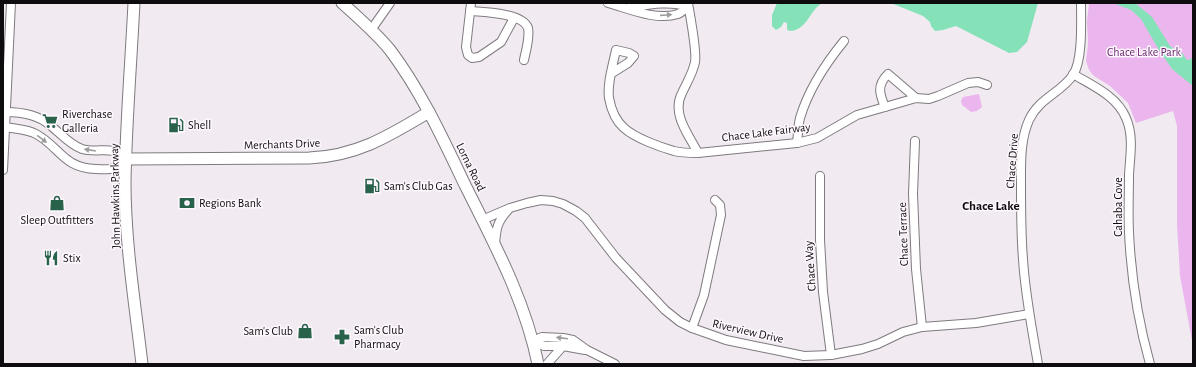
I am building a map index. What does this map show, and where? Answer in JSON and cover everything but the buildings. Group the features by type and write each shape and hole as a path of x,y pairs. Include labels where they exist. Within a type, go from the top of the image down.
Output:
{"street":[{"path":"3,170 12,3"},
{"name":"John Hawkins Parkway","path":"134,3 125,183 128,242 142,364"},
{"name":"Lorna Road","path":"342,3 383,42 398,61 429,112 495,246 519,299 533,341 538,364"},
{"path":"371,30 390,3"},
{"path":"608,3 651,15 665,16 679,13 688,5"},
{"path":"1073,74 1081,45 1081,3"},
{"path":"628,8 649,4 688,5"},
{"path":"688,5 696,60 693,72 680,95 678,104 679,116 698,153"},
{"path":"514,18 501,42 479,57 472,58 468,55 466,47 471,7 521,19 525,22 528,29 528,44 524,60"},
{"path":"798,143 799,120 805,105 818,79 844,41"},
{"name":"Chace Lake Fairway","path":"612,73 609,98 614,114 625,129 650,142 675,152 698,153 798,143 817,138 857,115 884,106 916,98 929,99 968,83 978,82 987,85"},
{"path":"884,106 880,88 882,80 888,74 916,98"},
{"name":"Chace Drive","path":"1038,364 1029,314 1023,260 1021,226 1022,148 1024,133 1034,111 1043,100 1073,74"},
{"name":"Cahaba Cove","path":"1073,74 1103,92 1118,104 1127,119 1131,133 1129,209 1131,256 1138,316 1150,364"},
{"path":"6,112 27,114 40,118 51,125 63,137 82,149 97,152 113,151 126,159 113,170 84,169 74,165 40,136 34,133 6,127"},
{"name":"Merchants Drive","path":"126,159 302,158 332,156 366,146 385,138 429,112"},
{"name":"Chace Terrace","path":"915,141 915,247 922,327"},
{"name":"Chace Way","path":"820,176 820,240 823,292 831,355"},
{"name":"Riverview Drive","path":"482,220 510,208 541,200 563,204 585,218 602,242 616,258 665,310 680,322 692,328 726,340 804,356 831,355 862,349 878,344 903,332 922,327 976,324 1029,314"},
{"path":"692,328 704,295 721,215 720,205 715,200"},
{"path":"495,246 496,231 500,219 510,208"},
{"path":"533,341 542,337 573,340 587,350 615,364"},
{"path":"533,341 544,346 563,346 587,350"},
{"path":"547,364 563,346"}],"green space":[{"name":"Chace Lake Park","path":"1089,3 1193,3 1193,346 1180,276 1177,225 1177,126 1173,111 1136,123 1128,103 1110,86 1094,76 1089,70 1086,61"},
{"path":"979,94 982,107 977,111 971,112 962,105 961,101 963,97"}],"shaded area":[{"path":"777,3 822,3 800,28 789,31 787,29 787,23 784,22 781,27 776,30 772,26 772,15"},
{"path":"891,3 1038,3 1027,42 1017,52 1009,53 956,26 935,31 930,22 923,16"},
{"path":"1113,3 1135,3 1152,17 1170,46 1183,54 1186,59 1188,60 1193,58 1193,86 1172,69 1141,19 1131,10"}],"place":[{"name":"Riverchase Galleria","path":"50,121"},
{"name":"Shell","path":"176,125"},
{"name":"Sam's Club Gas","path":"372,186"},
{"name":"Sleep Outfitters","path":"57,203"},
{"name":"Regions Bank","path":"187,203"},
{"name":"Stix","path":"51,258"},
{"name":"Sam's Club","path":"305,331"},
{"name":"Sam's Club Pharmacy","path":"342,337"}],"district":[{"name":"Chace Lake","path":"991,206"}]}
